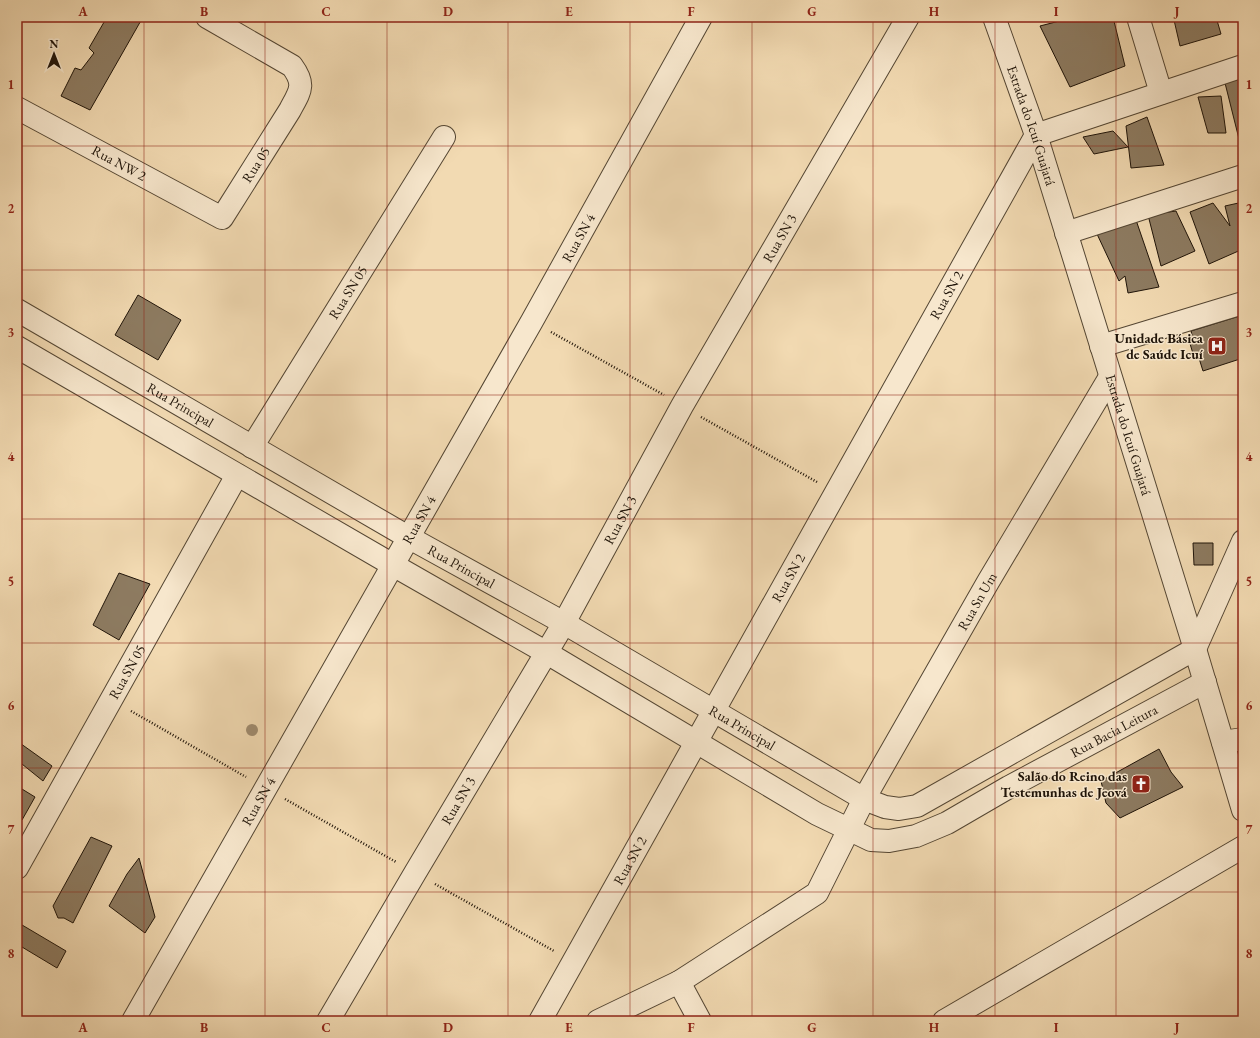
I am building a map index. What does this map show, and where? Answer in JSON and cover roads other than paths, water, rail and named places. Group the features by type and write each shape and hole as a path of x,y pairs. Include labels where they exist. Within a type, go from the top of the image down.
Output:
{"street":[{"name":"Rua 05","path":"207,17 292,66 299,76 300,85 298,94 290,110 222,218"},
{"name":"Rua SN 4","path":"133,1021 532,321 701,17"},
{"name":"Rua SN 3","path":"328,1021 547,653 682,406 908,17"},
{"name":"Estrada do Icuí Guajará","path":"994,17 1036,135 1205,682 1233,741 1243,810"},
{"path":"1138,17 1161,93"},
{"path":"1036,135 1243,66"},
{"name":"Rua NW 2","path":"17,108 222,218"},
{"name":"Rua SN 2","path":"540,1021 1036,135"},
{"name":"Rua SN 05","path":"252,447 444,137"},
{"path":"1066,233 1243,176"},
{"path":"1101,346 1243,303"},
{"name":"Rua Principal","path":"17,310 408,537 564,623 864,799"},
{"path":"17,346 393,566 547,653 817,814 848,829"},
{"name":"Rua Sn Um","path":"598,1021 679,982 817,893 864,799 992,575 1110,377"},
{"name":"Rua SN 05","path":"17,868 237,475"},
{"path":"864,799 885,807 899,809 917,806 1195,649 1243,542"},
{"name":"Rua Bacia Leitura","path":"848,829 871,840 889,841 916,836 947,823 1009,787 1205,682"},
{"path":"944,1021 1243,847"},
{"path":"679,982 700,1021"}],"place":[{"name":"Unidade Básica de Saúde Icuí","path":"1217,346"},
{"name":"Salão do Reino das Testemunhas de Jeová","path":"1141,784"}]}
